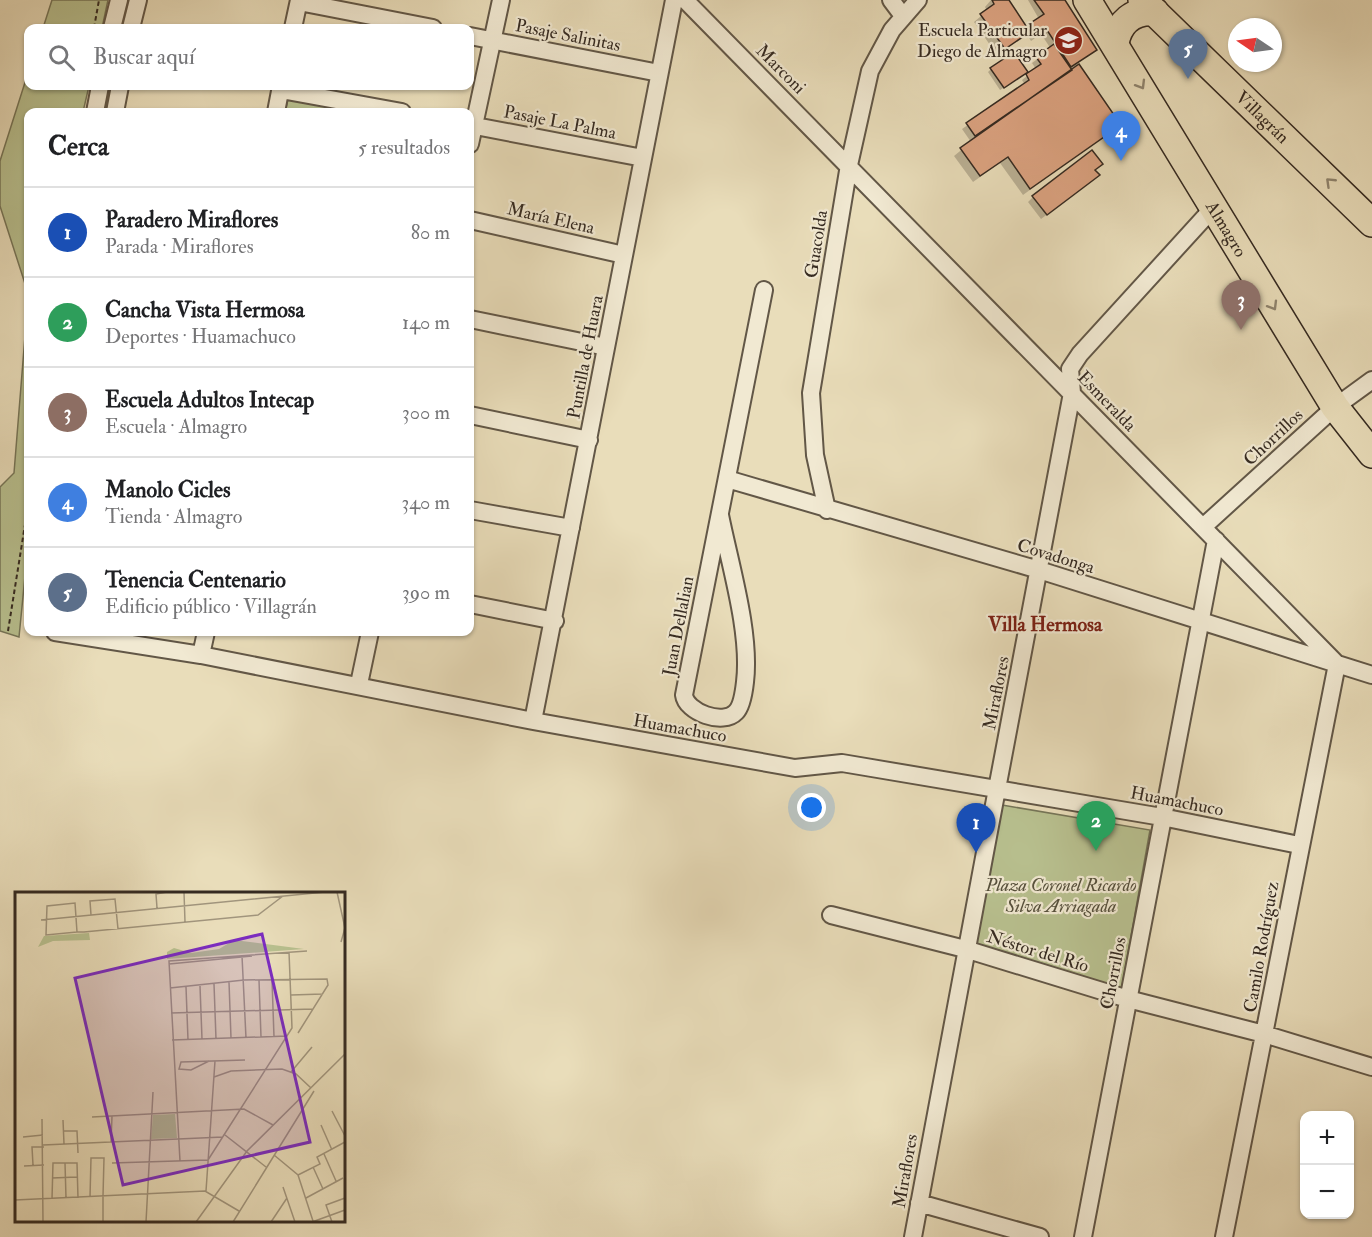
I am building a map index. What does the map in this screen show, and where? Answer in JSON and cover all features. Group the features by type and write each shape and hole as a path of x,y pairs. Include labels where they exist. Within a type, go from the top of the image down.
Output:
{"main road":[{"path":"1092,7 1117,12 1129,0"},
{"path":"1115,43 1125,21 1148,6"},
{"name":"Villagrán","path":"1148,6 1372,223"},
{"name":"Almagro","path":"1092,7 1335,407 1372,454"}],"street":[{"path":"113,24 119,0"},
{"path":"132,24 138,0"},
{"path":"474,118 494,40 501,0"},
{"name":"Puntilla de Huara","path":"533,721 555,621 674,0"},
{"name":"Marconi","path":"685,0 849,165"},
{"path":"891,0 903,16"},
{"name":"Guacolda","path":"827,510 815,455 811,393 849,165 870,72 880,50 903,16 918,0"},
{"path":"294,24 299,1 413,24"},
{"name":"Pasaje Salinitas","path":"474,37 659,73"},
{"path":"96,108 99,90"},
{"path":"116,108 119,90"},
{"path":"277,108 281,90"},
{"path":"291,90 382,108"},
{"name":"Pasaje La Palma","path":"474,126 643,158"},
{"name":"Esmeralda","path":"849,165 1336,664"},
{"name":"Miraflores","path":"913,1237 964,949 998,789 1072,393 1070,369 1080,354 1214,207"},
{"name":"María Elena","path":"474,221 624,255"},
{"name":"Juan Dellalian","path":"720,515 746,644 745,682 740,704 737,712 726,718 692,710 685,703 684,695 764,290"},
{"path":"474,320 606,346"},
{"name":"Chorrillos","path":"1203,528 1335,407 1372,380"},
{"path":"474,416 589,440"},
{"name":"Covadonga","path":"727,479 1039,570 1372,675"},
{"path":"474,511 571,528"},
{"name":"Chorrillos","path":"1083,1237 1216,540"},
{"path":"474,605 555,621"},
{"name":"Huamachuco","path":"80,636 201,655 359,684 533,721 795,768 842,764 1162,817 1299,845"},
{"path":"201,655 205,636"},
{"path":"359,684 369,636"},
{"name":"Camilo Rodríguez","path":"1224,1237 1336,664"},
{"name":"Néstor del Río","path":"831,915 964,949 1128,999 1264,1034 1372,1067"},
{"path":"919,1203 984,1230 1040,1237"}],"path":[{"path":"95,24 99,0"},
{"path":"8,631 24,531"}],"green space":[{"path":"52,0 108,0 103,24 44,24"},
{"path":"24,86 24,90 88,90 84,108 24,108 24,281 0,206 0,161"},
{"path":"289,95 352,108 286,108"},
{"path":"24,349 24,586 19,637 0,631 0,487 14,473"},
{"name":"Plaza Coronel Ricardo Silva Arriagada","path":"1002,805 1150,830 1121,992 974,948"}],"building":[{"path":"992,0 1009,0 1030,32 1005,49 980,14 994,4"},
{"path":"1034,0 1065,0 1097,50 1071,67 1047,30 1037,37 1029,24 1044,14"},
{"path":"1054,44 1072,70 975,136 966,123 1029,80 1026,74 1041,64 1036,57"},
{"path":"1014,52 1028,72 1004,88 990,68"},
{"path":"1079,64 1121,125 1030,189 1008,157 980,176 960,148"},
{"path":"1092,150 1103,164 1095,170 1100,175 1047,215 1032,196"}],"place":[{"name":"Escuela Particular Diego de Almagro","path":"1068,40"},
{"name":"Tenencia Centenario","path":"1188,79"},
{"name":"Manolo Cicles","path":"1121,161"},
{"name":"Escuela Adultos Intecap","path":"1241,330"},
{"name":"Cancha Vista Hermosa","path":"1096,851"},
{"name":"Paradero Miraflores","path":"976,853"}],"district":[{"name":"Villa Hermosa","path":"1045,624"}]}
